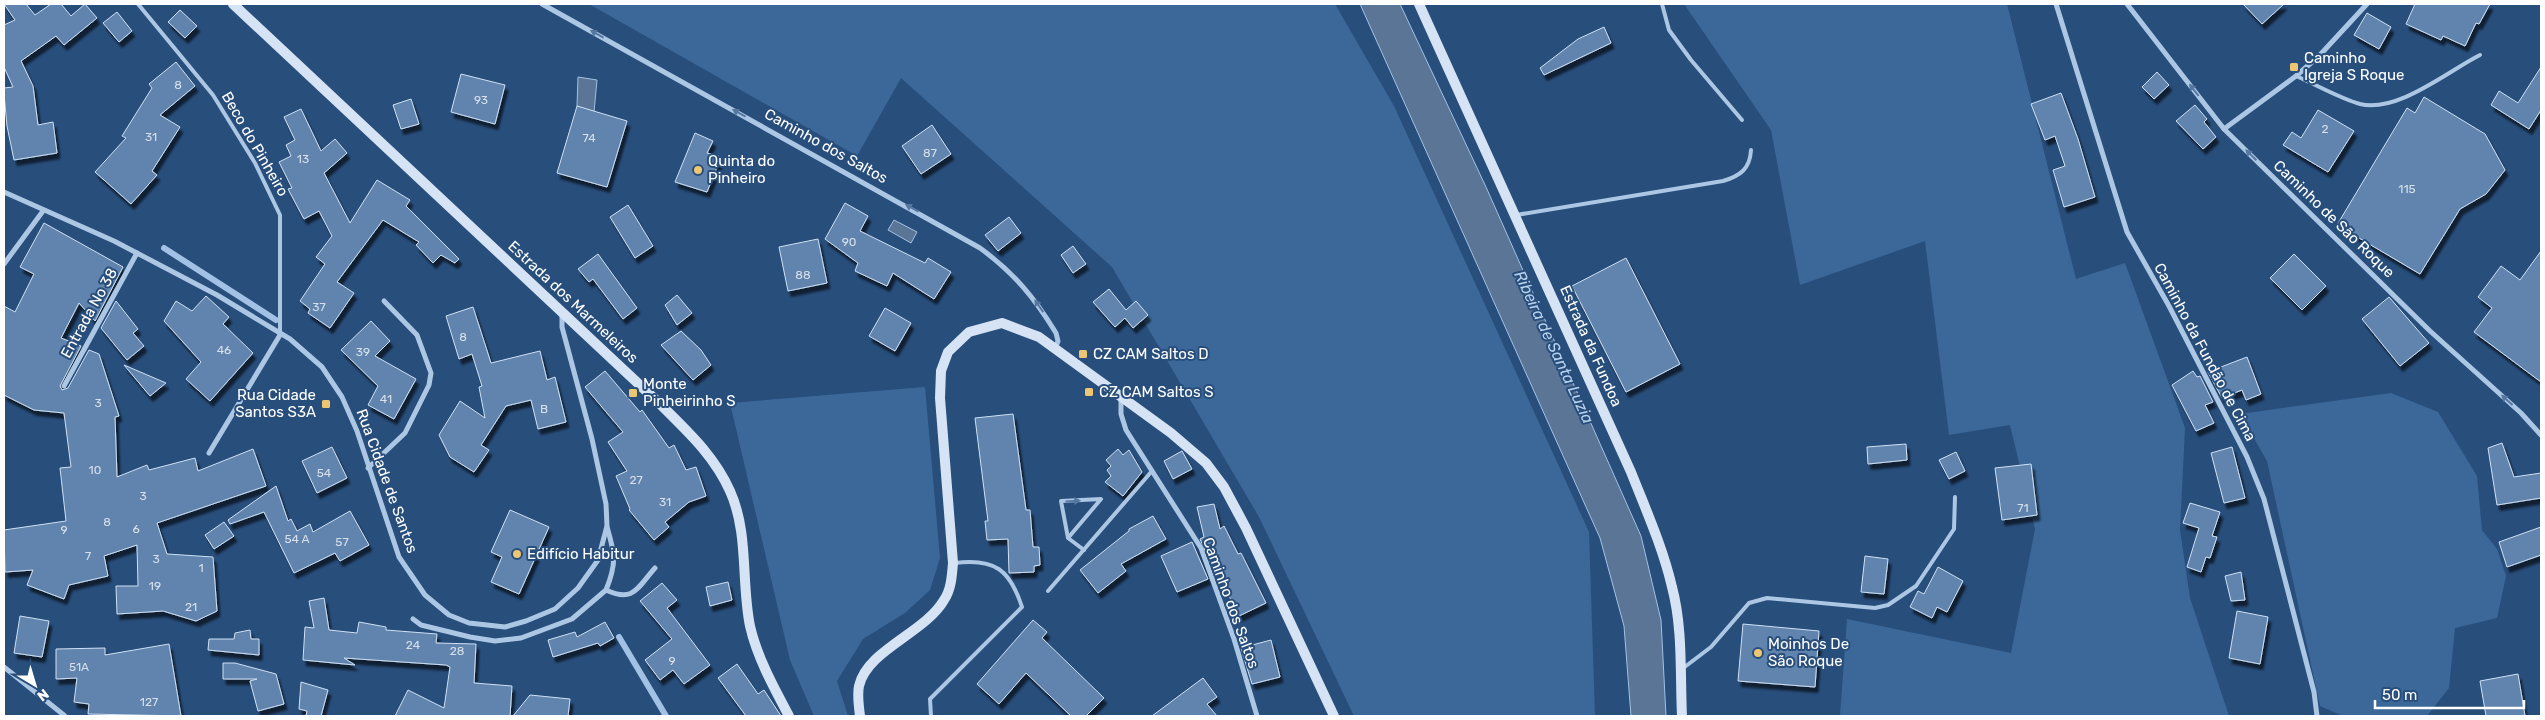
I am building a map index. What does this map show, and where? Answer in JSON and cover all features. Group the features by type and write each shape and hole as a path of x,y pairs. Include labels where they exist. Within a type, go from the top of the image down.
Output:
{"main road":[{"name":"Estrada dos Marmeleiros","path":"233,4 314,83 562,311 700,444 716,463 731,492 738,517 750,627 767,673 789,716"},
{"name":"Estrada da Fundoa","path":"1419,4 1631,472 1656,537 1673,588 1679,635 1682,716"},
{"path":"860,716 859,686 865,673 883,654 933,617 946,599 953,563 940,398 942,371 948,352 969,332 1002,323 1038,337 1171,433 1206,463 1224,487 1246,528 1334,716"}],"street":[{"name":"Caminho dos Saltos","path":"542,4 980,248 1007,268 1024,286 1056,333 1058,341 1055,350"},
{"name":"Caminho da Fundão de Cima","path":"2056,4 2127,232 2169,306 2247,457 2264,498 2314,692 2317,716"},
{"name":"Caminho de São Roque","path":"2126,4 2224,129 2430,331 2521,413 2541,435"},
{"path":"2224,129 2296,76 2319,56 2367,4"},
{"name":"Rua Cidade de Santos","path":"4,192 137,253 217,295 280,335 290,339 322,367 342,397 357,431 368,468 381,498 399,557 425,596 449,615 469,624 505,627 526,622 555,609 578,588 598,560 607,526 606,504 592,438 562,327 562,311"},
{"path":"4,264 43,211"},
{"name":"Entrada No 38","path":"64,386 137,253"},
{"path":"368,468 405,433 429,385 431,373 428,360 417,335 384,301"},
{"path":"209,453 280,335"},
{"name":"Caminho dos Saltos","path":"1121,398 1121,414 1126,430 1201,548 1234,639 1257,716"},
{"path":"413,619 421,624 470,638 496,642 521,638 572,619 606,590 614,572 615,555 607,526"},
{"path":"606,590 620,597 626,596 634,592 655,568"},
{"path":"4,667 65,716"}],"lane":[{"name":"Beco do Pinheiro","path":"138,4 213,95 254,163 280,214 280,335"},
{"path":"1662,4 1669,30 1691,60 1742,120"},
{"path":"2296,76 2361,104 2380,104 2417,91 2480,55"},
{"path":"1516,215 1723,182 1738,177 1745,170 1750,160 1751,150"},
{"path":"1048,591 1152,470"},
{"path":"1680,670 1711,647 1749,603 1758,599 1767,598 1875,608 1888,605 1902,597 1916,586 1954,529 1955,497"},
{"path":"1068,538 1101,499 1061,501 1068,538 1084,550"},
{"path":"932,716 930,699 1022,607 1010,578 995,566 975,561 953,563"}],"shaded area":[{"path":"589,4 1335,4 1394,106 1589,532 1595,716 1354,716 1259,517 1112,267 901,78 857,156"},
{"path":"1684,4 2007,4 2076,279 2125,263 2185,428 2180,530 2190,598 2229,716 1840,716 1847,619 2011,653 2035,529 2010,425 1949,435 1925,241 1800,285 1771,130"},
{"path":"925,387 940,558 930,590 905,613 863,639 837,681 848,716 814,716 790,660 730,403"},
{"path":"2391,393 2438,412 2477,476 2482,530 2497,549 2506,576 2497,618 2455,628 2449,688 2427,716 2343,716 2320,706 2267,461 2240,414"}],"water":[{"name":"Ribeira de Santa Luzia","path":"1360,4 1400,4 1486,187 1641,536 1661,620 1666,716 1631,716 1624,626 1600,538"},
{"path":"578,77 597,80 594,112 577,106"},
{"path":"894,220 917,232 911,243 888,230"}],"building":[{"path":"4,4 26,4 35,15 51,4 61,4 71,16 85,4 97,18 64,45 56,36 21,61 33,86 38,125 53,122 57,153 14,160 7,126 4,94 4,88 13,87 4,67 4,25 15,20"},
{"path":"2243,4 2284,4 2262,24"},
{"path":"2415,4 2490,4 2479,24 2476,23 2465,46 2443,36 2441,40 2406,24"},
{"path":"180,10 197,26 185,38 168,22"},
{"path":"117,12 132,31 119,42 103,23"},
{"path":"2367,13 2391,27 2379,49 2354,35"},
{"path":"1604,27 1611,43 1544,75 1540,68 1578,39"},
{"path":"176,62 195,86 160,115 180,127 152,171 157,175 131,204 95,172 126,138 122,136 152,88 149,84"},
{"path":"2541,67 2541,110 2529,129 2491,105 2499,91 2518,103"},
{"path":"2157,72 2169,85 2154,99 2142,87"},
{"path":"461,74 505,85 495,124 451,112"},
{"path":"2061,93 2078,139 2095,197 2064,207 2053,170 2065,166 2055,136 2045,140 2031,104"},
{"path":"2424,97 2485,134 2505,170 2486,194 2460,209 2420,274 2337,225 2407,108 2415,113"},
{"path":"411,99 419,124 401,129 393,105"},
{"path":"2195,105 2207,119 2204,122 2216,137 2203,149 2176,121"},
{"path":"577,106 627,121 607,187 557,173"},
{"path":"301,109 321,151 335,139 347,153 324,173 350,223 377,180 410,200 406,206 459,259 455,263 441,255 433,263 416,245 419,242 383,220 337,282 354,293 330,328 308,313 310,309 300,301 325,264 316,257 332,236 319,211 304,219 288,189 292,188 279,162 291,156 286,145 295,140 284,117"},
{"path":"2318,110 2354,131 2328,172 2283,145 2292,132 2301,138"},
{"path":"932,125 951,154 921,174 902,146"},
{"name":"Quinta do Pinheiro","path":"695,133 713,141 707,153 721,157 707,192 675,182"},
{"path":"845,203 868,216 860,231 925,263 928,258 951,272 934,299 893,273 887,286 855,271 858,263 825,239"},
{"path":"628,205 653,246 635,258 610,217"},
{"path":"1009,217 1021,233 998,251 985,235"},
{"path":"44,223 123,267 95,321 79,303 61,338 81,346 60,386 62,390 68,388 89,350 99,354 119,416 115,417 117,477 147,465 149,470 195,458 198,471 253,449 266,486 157,523 167,554 213,557 217,611 196,621 163,611 117,614 116,586 138,586 137,545 104,556 108,576 69,585 64,599 27,585 33,570 5,572 4,530 66,521 60,468 71,467 64,413 34,410 4,395 4,306 15,312 34,274 20,267"},
{"path":"818,239 827,283 788,291 779,247"},
{"path":"1073,246 1086,264 1073,273 1061,255"},
{"path":"2541,251 2541,382 2474,332 2492,308 2478,297 2501,266 2520,280"},
{"path":"598,254 637,308 623,319 593,279 589,282 578,269"},
{"path":"2294,254 2326,286 2302,310 2270,278"},
{"path":"1626,258 1680,364 1626,392 1572,286"},
{"path":"1109,289 1126,310 1136,301 1148,315 1133,328 1125,318 1115,327 1093,302"},
{"path":"677,295 692,313 677,325 665,305"},
{"path":"206,296 229,317 223,324 253,353 210,401 186,379 201,362 164,321 176,301 192,311"},
{"path":"2389,297 2429,343 2400,366 2362,319"},
{"path":"116,301 138,329 133,333 144,346 127,360 101,328"},
{"path":"473,307 491,363 540,351 547,380 555,377 566,422 538,429 531,400 506,406 481,445 489,450 474,472 450,457 439,435 460,401 485,418 479,387 482,386 472,354 459,359 446,316"},
{"path":"885,308 911,323 895,351 869,336"},
{"path":"371,321 390,341 375,356 416,379 394,419 368,405 378,386 341,350"},
{"path":"681,331 701,350 711,365 693,380 661,345"},
{"path":"2247,357 2261,394 2246,400 2242,390 2222,398 2208,372"},
{"path":"124,365 166,383 150,396"},
{"path":"605,371 640,412 642,410 669,448 674,445 686,470 696,467 706,496 689,502 665,522 669,527 654,540 629,510 616,476 627,471 608,442 623,432 585,387"},
{"path":"2193,371 2197,377 2200,376 2213,402 2205,405 2214,423 2196,431 2172,385"},
{"path":"1013,414 1026,510 1030,510 1033,547 1039,547 1040,565 1034,566 1034,572 1009,573 1008,539 987,540 985,521 988,521 975,418"},
{"path":"2502,443 2514,477 2541,473 2541,498 2497,505 2488,448"},
{"path":"1906,444 1907,460 1868,464 1867,447"},
{"path":"332,447 347,478 317,493 302,461"},
{"path":"2232,447 2245,498 2224,503 2211,453"},
{"path":"1118,449 1123,455 1129,450 1142,472 1123,496 1105,482 1111,476 1107,470 1111,466 1106,460"},
{"path":"1182,451 1192,469 1173,479 1164,461"},
{"path":"1956,452 1965,471 1949,479 1939,460"},
{"path":"2031,464 2037,515 2002,520 1995,468"},
{"path":"276,486 288,521 291,519 297,531 310,524 313,532 350,511 369,545 340,561 335,553 294,573 264,512 230,524 228,520"},
{"path":"2190,503 2220,512 2212,536 2217,537 2210,558 2206,557 2201,572 2187,567 2199,528 2183,523"},
{"path":"1214,504 1220,529 1224,526 1238,554 1241,553 1266,603 1239,616 1218,574 1216,575 1200,539 1204,537 1197,507"},
{"name":"Edifício Habitur","path":"510,510 549,527 519,594 491,582 502,557 491,552"},
{"path":"1153,516 1166,539 1121,564 1126,571 1098,593 1080,570 1129,531 1129,529"},
{"path":"224,522 234,536 214,549 205,535"},
{"path":"2541,527 2541,555 2507,567 2499,542"},
{"path":"1192,542 1208,579 1177,592 1161,556"},
{"path":"1865,556 1888,559 1884,594 1861,592"},
{"path":"1938,567 1963,581 1947,612 1937,607 1932,618 1910,607 1918,591 1924,594"},
{"path":"2241,572 2245,600 2231,601 2225,576"},
{"path":"728,582 732,600 710,606 706,587"},
{"path":"662,583 677,600 667,608 710,665 684,684 673,670 660,680 645,660 672,639 640,601"},
{"path":"324,598 329,630 357,633 359,622 386,627 386,630 437,634 436,643 476,644 474,683 512,686 510,716 395,716 408,690 444,708 450,667 446,665 344,658 355,665 303,660 305,627 314,628 309,601"},
{"path":"2237,611 2268,617 2260,664 2229,658"},
{"path":"20,616 49,621 42,657 14,653"},
{"path":"1033,620 1047,632 1042,638 1104,698 1086,716 1071,716 1026,673 999,704 977,684"},
{"path":"605,622 614,638 600,646 598,643 553,657 548,640 575,632 577,637"},
{"path":"1743,624 1819,631 1815,687 1738,681"},
{"path":"250,630 251,639 259,639 259,655 208,650 209,639 234,639 235,633"},
{"path":"1271,640 1280,677 1252,684 1241,648"},
{"path":"169,644 181,716 88,714 89,704 74,702 77,678 56,679 56,649 105,648 105,655"},
{"path":"223,663 235,663 276,674 284,704 258,711 250,681 257,679 223,679"},
{"path":"737,664 758,694 764,690 781,716 746,716 718,678"},
{"path":"2518,674 2525,716 2486,716 2480,681"},
{"path":"1203,678 1217,697 1207,704 1217,716 1152,716"},
{"path":"301,682 328,690 321,716 306,716 307,711 299,709"},
{"path":"530,695 570,699 568,716 513,716"}],"waterway":[{"path":"164,248 276,320"},
{"path":"619,637 666,716"}],"place":[{"name":"Caminho Igreja S Roque","path":"2294,67"},
{"name":"Quinta do Pinheiro","path":"698,170"},
{"name":"CZ CAM Saltos D","path":"1083,354"},
{"name":"CZ CAM Saltos S","path":"1089,392"},
{"name":"Monte Pinheirinho S","path":"633,393"},
{"name":"Rua Cidade Santos S3A","path":"326,404"},
{"name":"Edifício Habitur","path":"517,554"},
{"name":"Moinhos De São Roque","path":"1758,653"}]}
